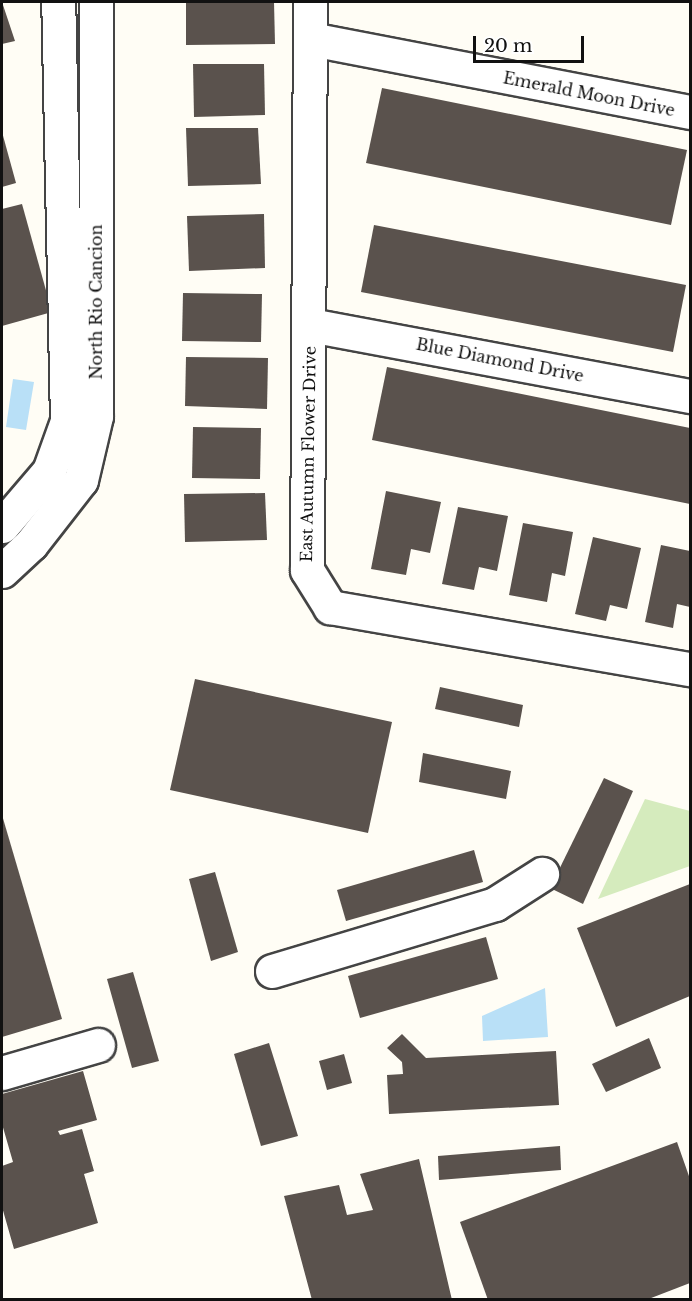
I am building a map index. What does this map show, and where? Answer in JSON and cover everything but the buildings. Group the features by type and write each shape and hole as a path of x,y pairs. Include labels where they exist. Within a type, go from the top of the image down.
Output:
{"street":[{"name":"North Rio Cancion","path":"2,526 49,471 67,421 62,103 58,2"},
{"name":"North Rio Cancion","path":"2,571 30,544 81,480 96,416 96,2"},
{"name":"East Autumn Flower Drive","path":"310,2 307,570 330,607 690,669"},
{"name":"Emerald Moon Drive","path":"311,39 690,112"},
{"path":"62,103 96,102"},
{"name":"Blue Diamond Drive","path":"310,325 690,396"},
{"path":"272,971 495,904 542,874"},
{"path":"2,1073 98,1045"}],"green space":[{"path":"645,799 690,811 690,866 598,899"}],"water":[{"path":"13,379 34,382 26,430 6,427"},
{"path":"545,988 548,1037 483,1041 482,1016"}]}
